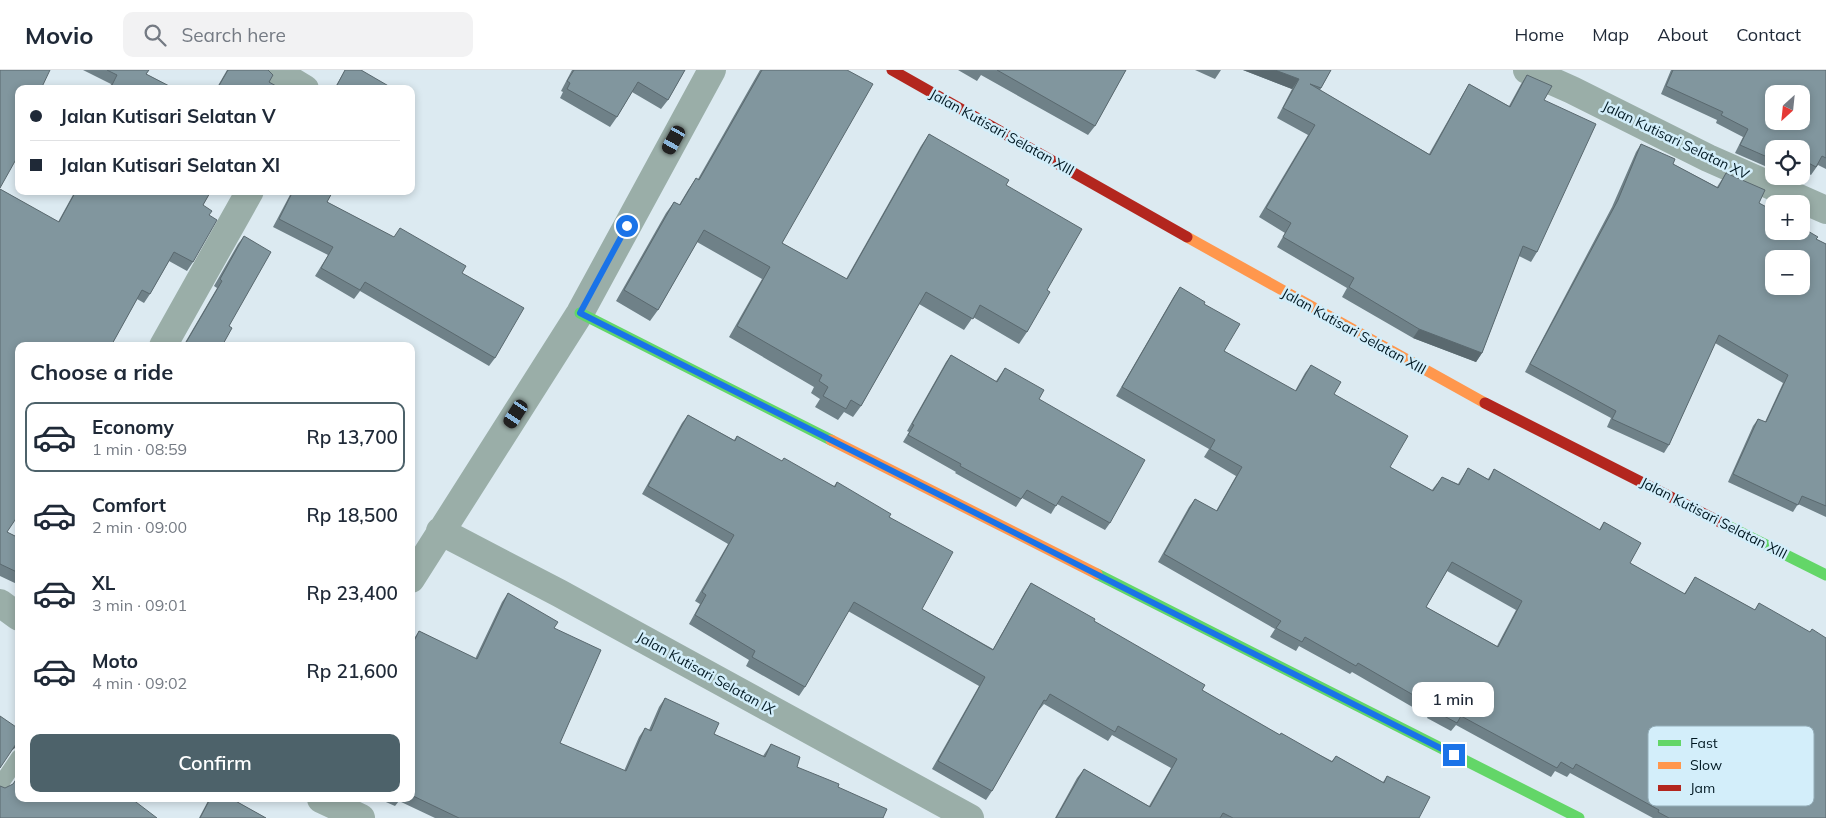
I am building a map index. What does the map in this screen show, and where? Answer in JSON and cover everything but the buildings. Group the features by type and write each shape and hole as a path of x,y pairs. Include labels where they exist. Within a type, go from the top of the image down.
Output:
{"street":[{"path":"274,70 299,85"},
{"path":"308,85 317,70"},
{"path":"415,572 580,313 712,70"},
{"name":"Jalan Kutisari Selatan XIII","path":"892,70 1465,393 1826,575"},
{"name":"Jalan Kutisari Selatan XV","path":"1526,70 1576,80 1708,158 1826,210"},
{"path":"165,342 248,195"},
{"path":"580,313 1579,818"},
{"name":"Jalan Kutisari Selatan IX","path":"440,531 577,603 970,818"},
{"path":"327,802 361,818"}],"lane":[{"path":"0,785 15,763"}],"traffic: fast":[{"path":"580,313 831,440"},
{"path":"1726,525 1826,575"},
{"path":"1097,574 1579,818"}],"traffic: slow":[{"path":"1187,237 1485,403"},
{"path":"831,440 1097,574"}],"traffic: jam":[{"path":"892,70 1187,237"},
{"path":"1485,403 1726,525"}],"route":[{"path":"627,226 580,313 1454,755"}]}
